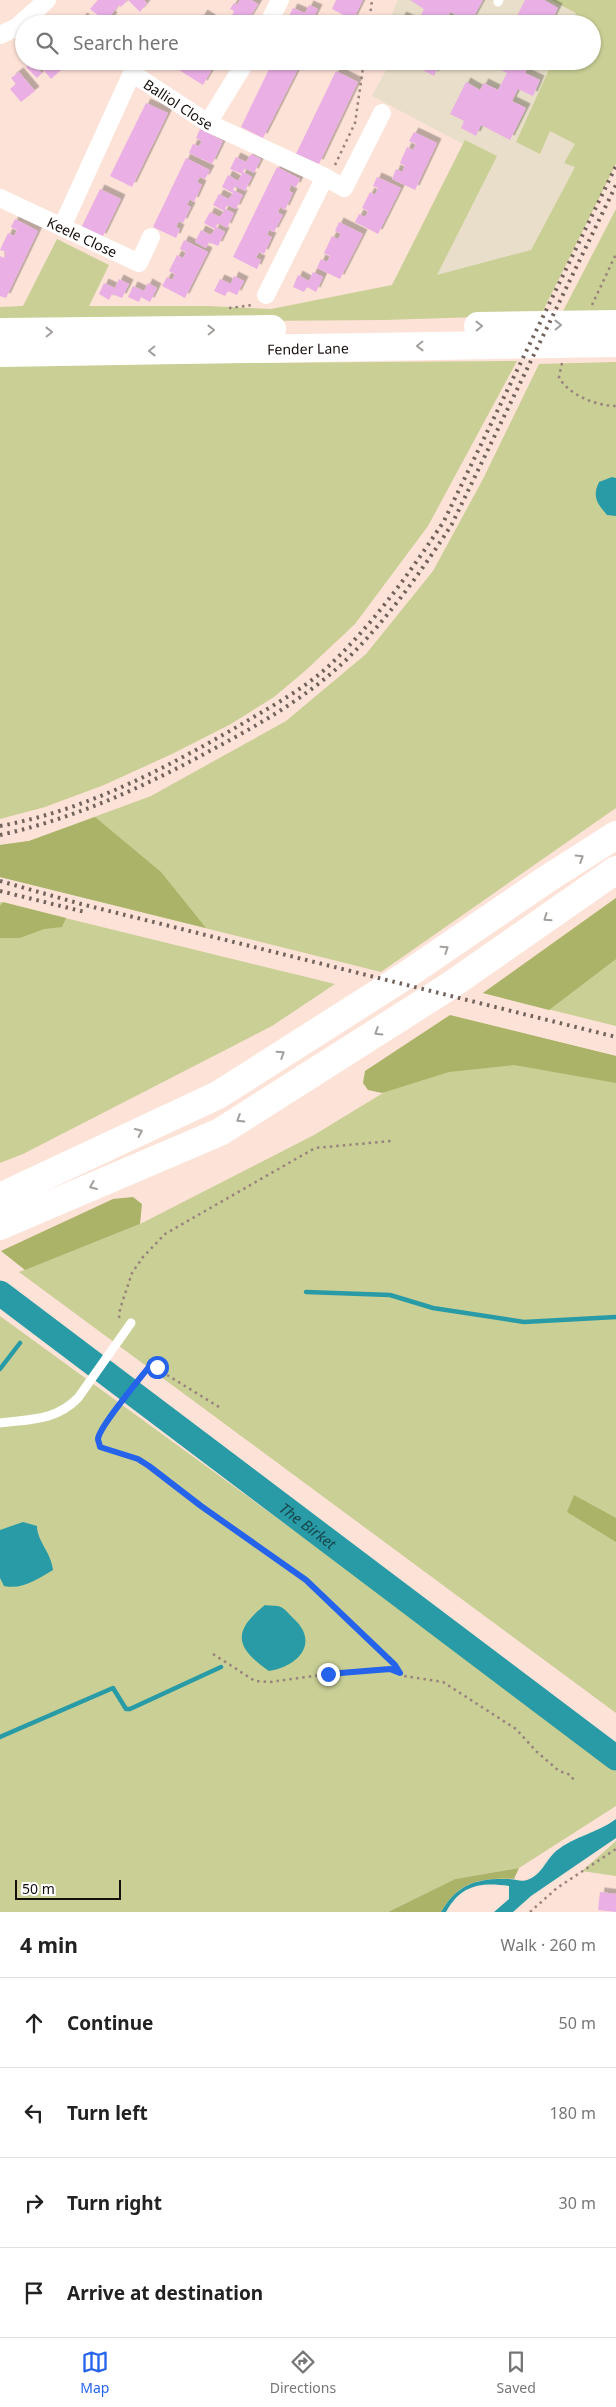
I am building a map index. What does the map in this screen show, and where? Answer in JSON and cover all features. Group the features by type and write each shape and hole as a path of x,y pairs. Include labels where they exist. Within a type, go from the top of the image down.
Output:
{"main road":[{"name":"Fender Lane","path":"0,353 581,334 616,324"},
{"name":"Fender Lane","path":"0,332 525,335"},
{"name":"Fender Lane","path":"581,334 616,343"},
{"path":"0,1197 218,1094 405,976 547,878 616,835"},
{"path":"0,1226 220,1132 448,987 616,870"}],"street":[{"path":"30,15 46,0"},
{"path":"272,15 280,0"},
{"path":"0,35 15,28"},
{"path":"208,123 240,70"},
{"name":"Balliol Close","path":"62,227 132,73 208,123 344,188 382,114"},
{"path":"266,295 327,179"},
{"name":"Keele Close","path":"0,198 139,263 151,237"}],"lane":[{"path":"0,1423 50,1416 69,1407 78,1398 131,1323"}],"path":[{"path":"370,15 372,0"},
{"path":"327,179 355,123 363,70"},
{"path":"558,373 561,381 588,401 616,406"},
{"path":"122,1335 119,1324 120,1309 132,1273 142,1257 165,1234 315,1148 391,1141"},
{"path":"219,1407 180,1385 157,1367 151,1366 100,1432 98,1440 100,1447 138,1459 149,1466 201,1506 306,1580 395,1665 400,1673"},
{"path":"213,1654 255,1681 270,1682 328,1674 390,1669 404,1676 443,1682 516,1729 537,1752 559,1771 571,1775 574,1781"},
{"path":"530,1912 557,1888 616,1849"}],"shaded area":[{"path":"398,0 616,0 616,90 531,250 452,273 392,285 463,144 372,96 386,70 601,70 601,15 391,15"}],"green space":[{"path":"551,0 616,0 616,164 541,315 384,320 0,323 0,307 23,306 57,239 109,265 89,306 207,306 271,309 392,285 465,140 497,156 437,275 531,250 575,167 564,163 575,144 550,131 540,154 516,142 549,70 601,70 601,15 575,15 576,13"},
{"path":"616,209 616,313 562,313"},
{"path":"517,361 428,526 355,624 305,671 274,697 231,724 172,754 104,785 45,807 0,819 0,365"},
{"path":"616,362 616,808 381,972 0,877 0,845 29,841 151,796 286,721 366,654 433,571 483,479 539,364"},
{"path":"95,817 161,872 206,928 0,877 0,845 29,841"},
{"path":"616,898 616,1026 483,993"},
{"path":"616,898 616,959 549,1010 483,993"},
{"path":"0,902 335,984 272,1026 23,1154 0,1163"},
{"path":"3,902 66,918 62,927 44,929 20,938 0,938 0,906"},
{"path":"450,1015 616,1056 616,1083 514,1065 449,1072 382,1093 368,1090 363,1083 365,1071"},
{"path":"493,1026 616,1056 616,1713 19,1272 140,1224 314,1135"},
{"path":"133,1197 142,1204 140,1224 25,1270 1,1251 113,1199"},
{"path":"0,1316 616,1765 616,1806 519,1868 455,1879 388,1912 0,1912"},
{"path":"574,1495 616,1518 616,1542 567,1512"},
{"path":"616,1841 616,1876 582,1871"},
{"path":"519,1868 514,1879 491,1879 463,1888 455,1894 441,1912 388,1912 455,1879"}],"water":[{"path":"612,477 616,478 616,516 607,515 598,503 596,496 599,482"},
{"path":"23,1522 37,1526 39,1537 50,1558 53,1570 24,1585 4,1586 0,1578 0,1530"},
{"path":"265,1605 279,1606 284,1609 301,1627 305,1636 305,1644 297,1658 289,1664 269,1671 250,1655 244,1647 242,1640 247,1623"},
{"path":"616,1819 616,1838 531,1896 513,1912 494,1912 509,1899 509,1886 480,1885 465,1891 458,1896 446,1912 441,1912 461,1889 477,1882 497,1879 523,1881 532,1878 552,1855 563,1846 602,1828"}],"building":[{"path":"98,0 127,1 121,7 119,5 111,15 98,15 90,9"},
{"path":"128,0 144,0 147,3 140,12"},
{"path":"240,0 251,0 258,4 251,15 232,15 234,11 230,9 234,3 237,5"},
{"path":"336,0 363,0 356,15 343,15 332,9"},
{"path":"410,0 483,0 475,15 456,15 450,12 449,15 421,15 424,9"},
{"path":"525,0 544,0 558,8 554,15 518,15"},
{"path":"309,5 318,9 315,15 290,15 293,8 305,13"},
{"path":"29,70 39,70 42,73 37,78"},
{"path":"44,70 61,70 51,79"},
{"path":"179,70 211,71 203,85"},
{"path":"269,70 297,70 263,138 241,127"},
{"path":"422,70 437,70 434,76"},
{"path":"501,70 526,70 525,73 540,80 533,96 518,89 512,101 526,108 510,140 481,125 476,136 461,128 464,121 450,114 466,82 480,90 484,83 498,90 507,73"},
{"path":"336,71 358,82 319,164 296,154"},
{"path":"19,72 35,91 21,102 10,89 16,84 11,78"},
{"path":"146,103 168,113 132,187 110,176"},
{"path":"200,129 223,141 212,164 189,153 193,144 199,146 202,141 196,138"},
{"path":"414,132 437,143 415,190 392,179 396,169 402,172 405,166 400,163 407,147 413,150 416,144 409,141"},
{"path":"251,154 261,159 254,173 245,168 243,172 252,177 245,191 235,186 233,190 243,195 236,209 227,205 225,209 234,213 227,228 218,223 216,227 225,232 218,246 209,242 206,248 195,242 201,230 211,235 215,229 204,223 210,212 220,217 224,211 213,205 219,194 229,199 233,193 222,187 228,175 238,181 242,174 230,169 236,157 246,162"},
{"path":"186,158 210,170 205,179 200,177 197,182 202,185 194,202 190,199 187,205 191,207 183,223 179,221 176,227 180,229 176,238 153,227"},
{"path":"277,167 300,179 296,187 291,185 289,191 293,193 285,210 280,207 278,213 283,215 274,232 269,230 267,235 272,237 264,254 259,252 256,258 261,260 257,269 233,257"},
{"path":"377,177 401,188 378,234 355,222 359,214 365,217 368,211 362,208 370,192 375,195 378,188 373,186"},
{"path":"100,189 121,199 102,238 81,228"},
{"path":"15,219 38,231 6,298 0,296 0,256 4,258 6,252 0,250 8,233 14,236 17,230 11,227"},
{"path":"339,222 363,234 340,279 317,268 321,259 327,262 330,256 324,253 332,236 338,239 341,234 335,231"},
{"path":"184,240 208,252 185,298 162,286 167,277 172,280 175,274 169,271 177,255 183,258 186,252 180,249"},
{"path":"313,272 323,277 316,292 307,287 304,292 293,287 298,275 309,281"},
{"path":"234,276 244,281 237,295 228,291 225,296 214,291 220,279 231,284"},
{"path":"119,279 129,284 122,298 112,294 109,300 99,294 104,283 115,288"},
{"path":"148,283 157,288 150,302 141,297 139,302 128,297 133,286 144,291"},
{"path":"600,1892 616,1894 616,1912 598,1910"}],"waterway":[{"path":"306,1292 390,1295 433,1308 524,1322 616,1317"},
{"name":"The Birket","path":"0,1293 616,1758"},
{"name":"The Birket","path":"25,1322 27,1312"},
{"path":"0,1369 20,1343"},
{"path":"0,1737 113,1688 126,1709 130,1709 221,1667"}],"railway":[{"path":"0,826 33,819 97,798 158,770 218,738 292,694 324,670 350,645 393,594 444,521 616,166"},
{"path":"0,835 29,828 84,810 112,799 191,761 284,708 316,686 345,661 403,595 452,524 616,185"},
{"path":"0,881 81,904 616,1037"},
{"path":"0,891 85,912"}],"route":[{"path":"157,1367 151,1366 148,1368 100,1432 98,1440 100,1447 138,1459 149,1466 272,1558 306,1580 395,1665 400,1673 390,1669 328,1674"}]}
